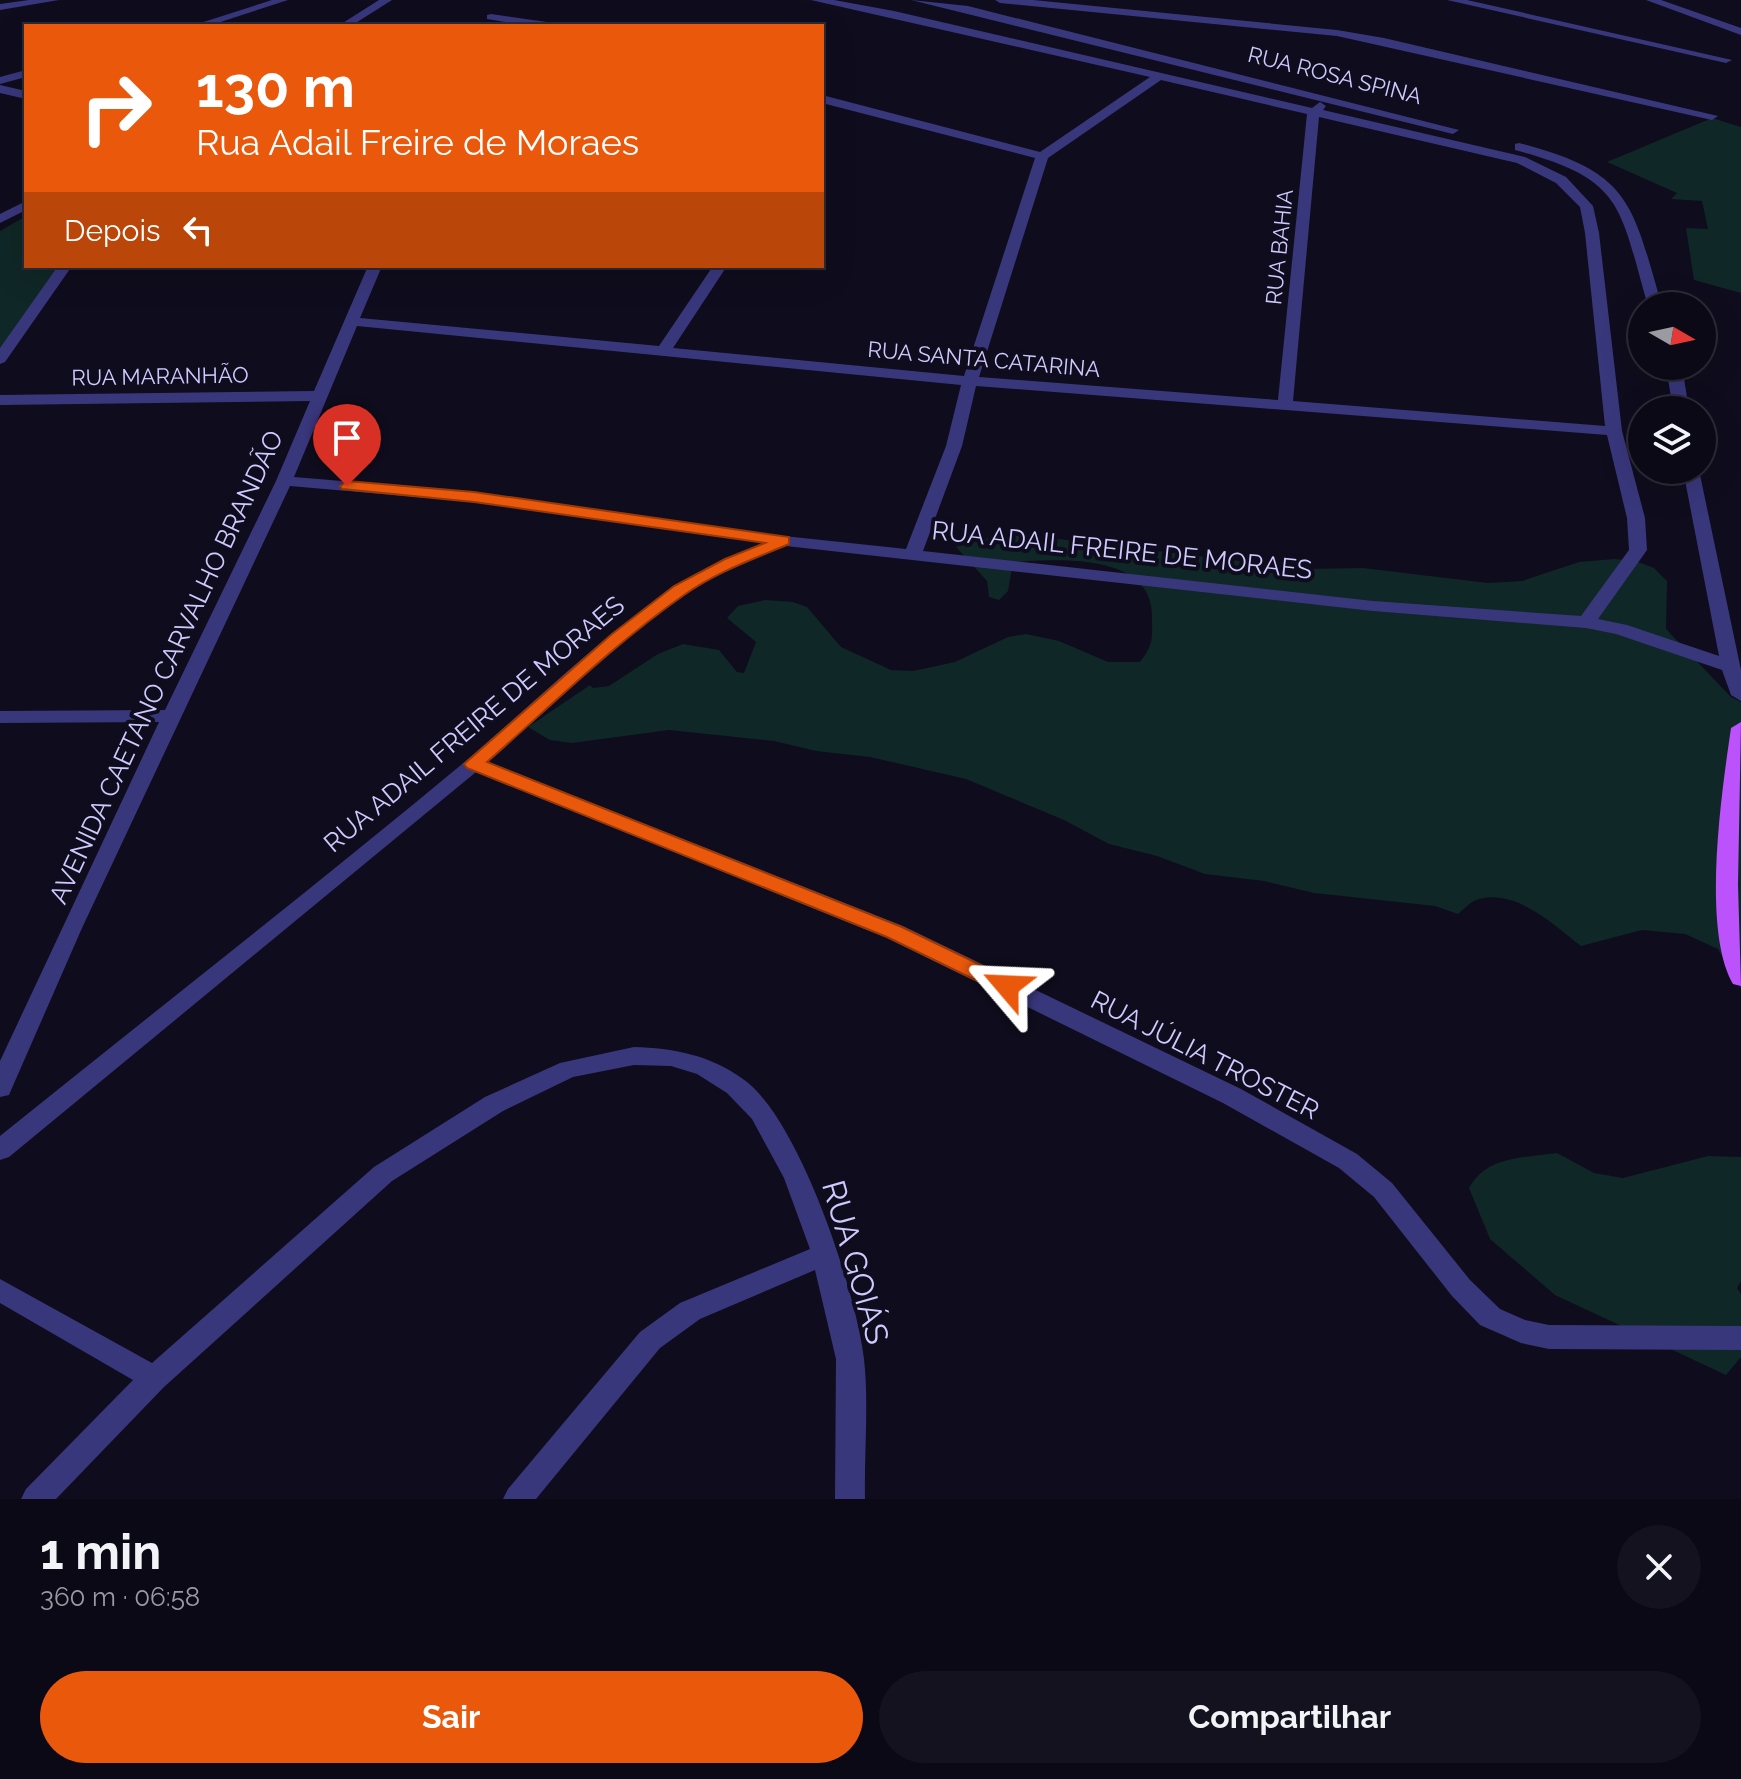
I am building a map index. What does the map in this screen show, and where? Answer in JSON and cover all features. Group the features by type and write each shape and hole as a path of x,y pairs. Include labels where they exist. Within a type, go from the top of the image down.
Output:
{"main road":[{"path":"1741,728 1728,813 1730,940 1741,978"}],"street":[{"path":"0,7 54,0"},
{"path":"203,24 283,0"},
{"path":"346,24 387,0"},
{"path":"816,0 894,14 1521,160 1561,180 1586,206 1592,233 1614,431 1636,518 1638,550 1586,622"},
{"name":"RUA ROSA SPINA","path":"916,0 964,5 1274,83 1523,148 1593,175 1614,192 1625,211 1651,292"},
{"path":"964,5 990,10 1002,4 999,0"},
{"path":"999,0 1337,33 1712,116"},
{"path":"1452,0 1726,60"},
{"path":"1651,0 1741,32"},
{"path":"490,17 540,24"},
{"path":"0,81 24,74"},
{"path":"913,555 954,446 970,381 1042,156 1159,76"},
{"path":"1259,99 1274,83"},
{"path":"0,89 24,95"},
{"path":"1313,114 1327,97"},
{"path":"824,104 1042,156"},
{"name":"RUA BAHIA","path":"1285,406 1313,114"},
{"path":"0,219 24,206"},
{"path":"0,359 64,268"},
{"name":"AVENIDA CAETANO CARVALHO BRANDÃO","path":"0,1088 71,928 284,481 374,268"},
{"path":"663,352 719,268"},
{"name":"RUA SANTA CATARINA","path":"351,321 970,381 1614,431"},
{"name":"RUA MARANHÃO","path":"0,400 320,396"},
{"path":"284,481 474,497 784,541"},
{"path":"1694,484 1730,666 1741,695"},
{"name":"RUA ADAIL FREIRE DE MORAES","path":"0,1150 474,764 618,638 680,590 730,562 784,541 1373,606 1586,622 1620,629 1730,666"},
{"path":"0,717 173,716"},
{"name":"RUA JÚLIA TROSTER","path":"474,764 895,932 1232,1096 1348,1161 1383,1190 1461,1288 1490,1317 1521,1331 1549,1337 1741,1338"},
{"name":"RUA GOIÁS","path":"154,1378 383,1174 494,1104 568,1069 612,1058 672,1057 705,1068 736,1086 761,1112 796,1177 825,1254 850,1359 850,1499"},
{"path":"518,1499 650,1340 690,1311 825,1254"},
{"path":"0,1290 154,1378 36,1499"}],"green space":[{"path":"1712,118 1741,127 1741,293 1694,280 1686,228 1708,229 1702,201 1671,199 1677,193 1607,162"},
{"path":"24,217 24,268 58,268 0,351 0,231"},
{"path":"1026,535 1305,569 1363,568 1488,583 1522,581 1579,562 1614,559 1636,561 1654,568 1667,581 1666,629 1731,697 1741,702 1741,989 1718,949 1685,934 1642,930 1581,946 1547,919 1507,899 1479,899 1458,914 1435,906 1314,893 1264,881 1205,874 1157,856 1109,844 1064,820 966,779 870,757 816,751 774,741 669,730 572,743 550,740 528,727 590,685 593,688 609,686 658,654 683,644 719,650 737,672 744,673 756,642 727,618 738,606 765,600 793,602 807,607 841,647 891,670 913,671 955,662 1008,637 1026,634 1059,641 1108,662 1140,662 1151,640 1152,616 1148,595 1137,580 1120,570 1099,564 1053,560 1013,562 1008,591 999,600 989,597 987,581 956,547 973,540"},
{"path":"1557,1153 1594,1173 1623,1178 1708,1156 1741,1157 1741,1281 1737,1288 1741,1294 1741,1357 1726,1375 1555,1295 1490,1239 1469,1188 1477,1177 1486,1169 1507,1160"}],"route":[{"path":"347,486 474,497 784,541 730,562 680,590 618,638 474,764 895,932 1007,986"}]}
